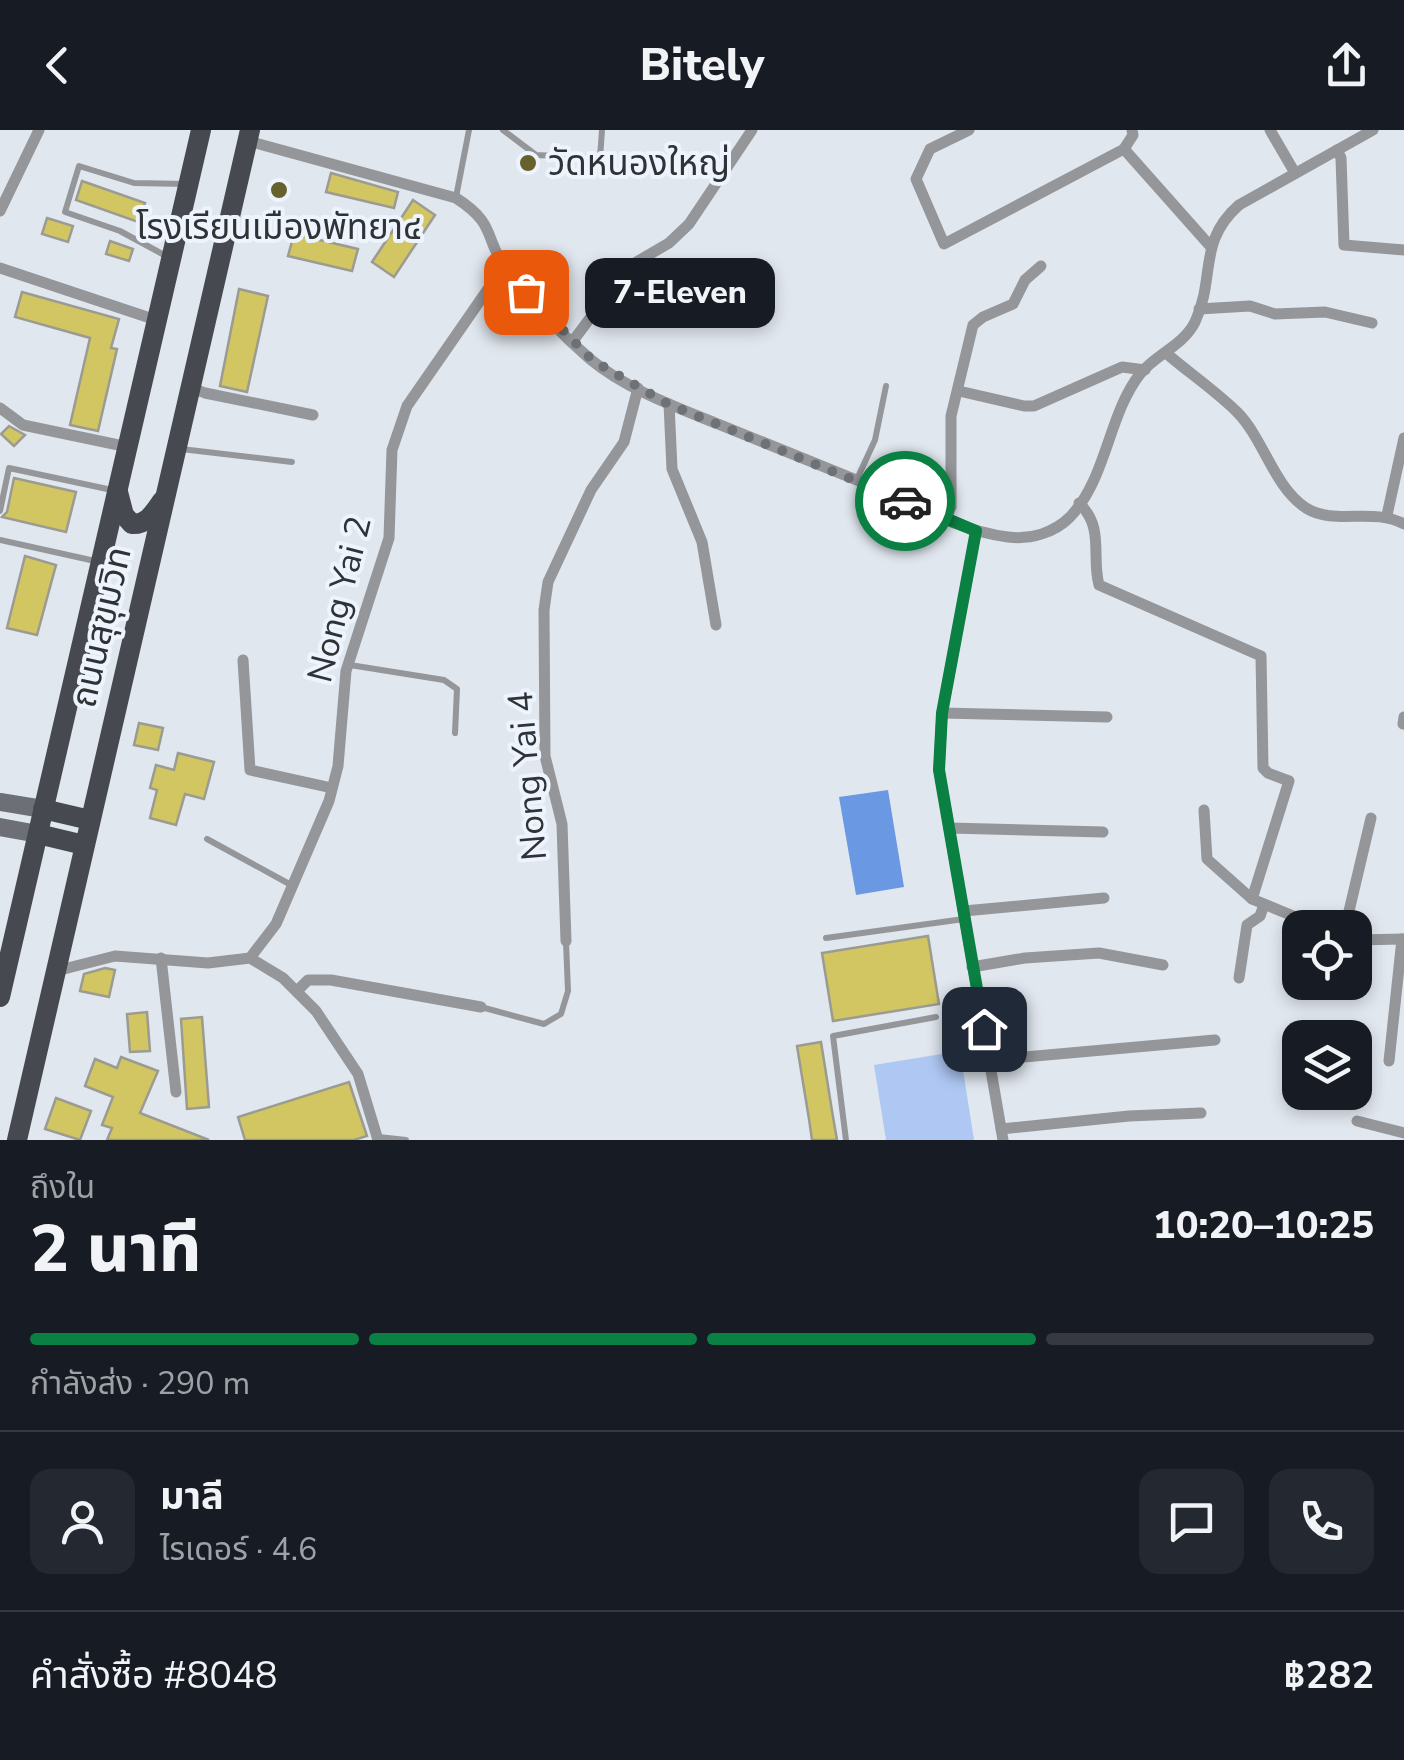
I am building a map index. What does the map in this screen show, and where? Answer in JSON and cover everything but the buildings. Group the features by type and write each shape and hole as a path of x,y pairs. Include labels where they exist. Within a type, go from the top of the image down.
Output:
{"highway":[{"name":"ถนนสุขุมวิท","path":"0,997 201,130"},
{"name":"ถนนสุขุมวิท","path":"17,1140 249,136"},
{"path":"118,492 124,515 132,524 140,525 149,519 163,500"},
{"path":"43,810 90,820"},
{"path":"38,834 84,845"}],"main road":[{"path":"0,802 43,810"},
{"path":"0,827 38,834"}],"street":[{"path":"0,211 38,130"},
{"path":"573,341 628,267 669,243 689,224 752,130"},
{"path":"938,130 916,179 944,244 1124,149 1134,135 1132,130"},
{"path":"930,150 969,130"},
{"path":"1270,130 1295,173"},
{"path":"249,136 456,198 476,211 488,227 504,266 548,318 592,360 668,404 945,520 976,531 1022,538 1044,534 1069,518 1080,504 1132,387 1145,370 1182,340 1194,323 1211,247 1222,219 1239,205 1336,150 1355,134 1373,130"},
{"path":"1124,149 1211,247"},
{"path":"1336,150 1341,158 1344,245 1404,250"},
{"name":"Nong Yai 2","path":"250,958 276,924 332,788 338,766 348,665 390,538 392,450 408,406 504,266"},
{"path":"945,520 951,507 951,416 973,325 1013,304 1026,280 1042,266"},
{"path":"0,268 158,321"},
{"path":"1199,309 1250,306 1275,314 1326,312 1372,323"},
{"path":"1166,354 1240,416 1302,505 1320,515 1386,515 1404,524"},
{"path":"958,391 1034,406 1122,367 1145,370"},
{"path":"190,387 313,415"},
{"name":"Nong Yai 4","path":"566,941 562,824 545,756 544,610 548,582 590,490 624,442 638,388"},
{"path":"668,404 672,469 702,542 716,625"},
{"path":"0,408 22,425 128,448"},
{"path":"1386,515 1404,438"},
{"path":"1080,504 1092,520 1098,539 1099,585 1261,656 1262,768 1289,781 1258,902 1260,916 1247,925 1239,978"},
{"path":"976,531 942,713 939,770 1002,1135 1129,1116 1201,1113"},
{"path":"244,660 250,770 332,788"},
{"path":"942,713 1107,717"},
{"path":"1204,810 1207,859 1258,902 1282,912"},
{"path":"1347,910 1371,818"},
{"path":"948,828 1103,832"},
{"path":"964,915 1104,898"},
{"path":"1372,940 1403,939 1398,1030 1389,1061"},
{"path":"972,967 1025,958 1099,953 1163,965"},
{"path":"56,971 115,956 208,964 250,958 297,991 316,1011 358,1074 378,1138"},
{"path":"161,958 176,1092"},
{"path":"297,991 308,980 331,980 481,1008"},
{"path":"990,1060 1215,1040"},
{"path":"1357,1121 1404,1133"}],"lane":[{"path":"456,198 469,130"},
{"path":"503,130 536,155 600,158 602,130"},
{"path":"171,259 120,231 65,212 79,166 134,183 188,184"},
{"path":"856,480 875,440 886,386"},
{"path":"175,448 292,462"},
{"path":"0,511 9,468 118,492"},
{"path":"0,540 101,562"},
{"path":"348,665 444,680 457,689 455,733"},
{"path":"206,839 294,886"},
{"path":"826,938 964,915"},
{"path":"481,1008 544,1024 561,1014 568,991 566,941"},
{"path":"846,1140 833,1036 936,1017"},
{"path":"378,1138 406,1140"}],"shaded area":[{"path":"960,1051 974,1140 886,1140 874,1065"}],"water":[{"path":"888,790 904,887 856,895 839,797"}],"way so far":[{"path":"526,292 592,360 638,388 668,404 905,501"}],"place":[{"name":"วัดหนองใหญ่","path":"528,163"},
{"name":"โรงเรียนเมืองพัทยา๔","path":"279,190"},
{"name":"7-Eleven","path":"526,292"}],"route":[{"path":"905,501 976,531 942,713 939,770 984,1029"}]}
